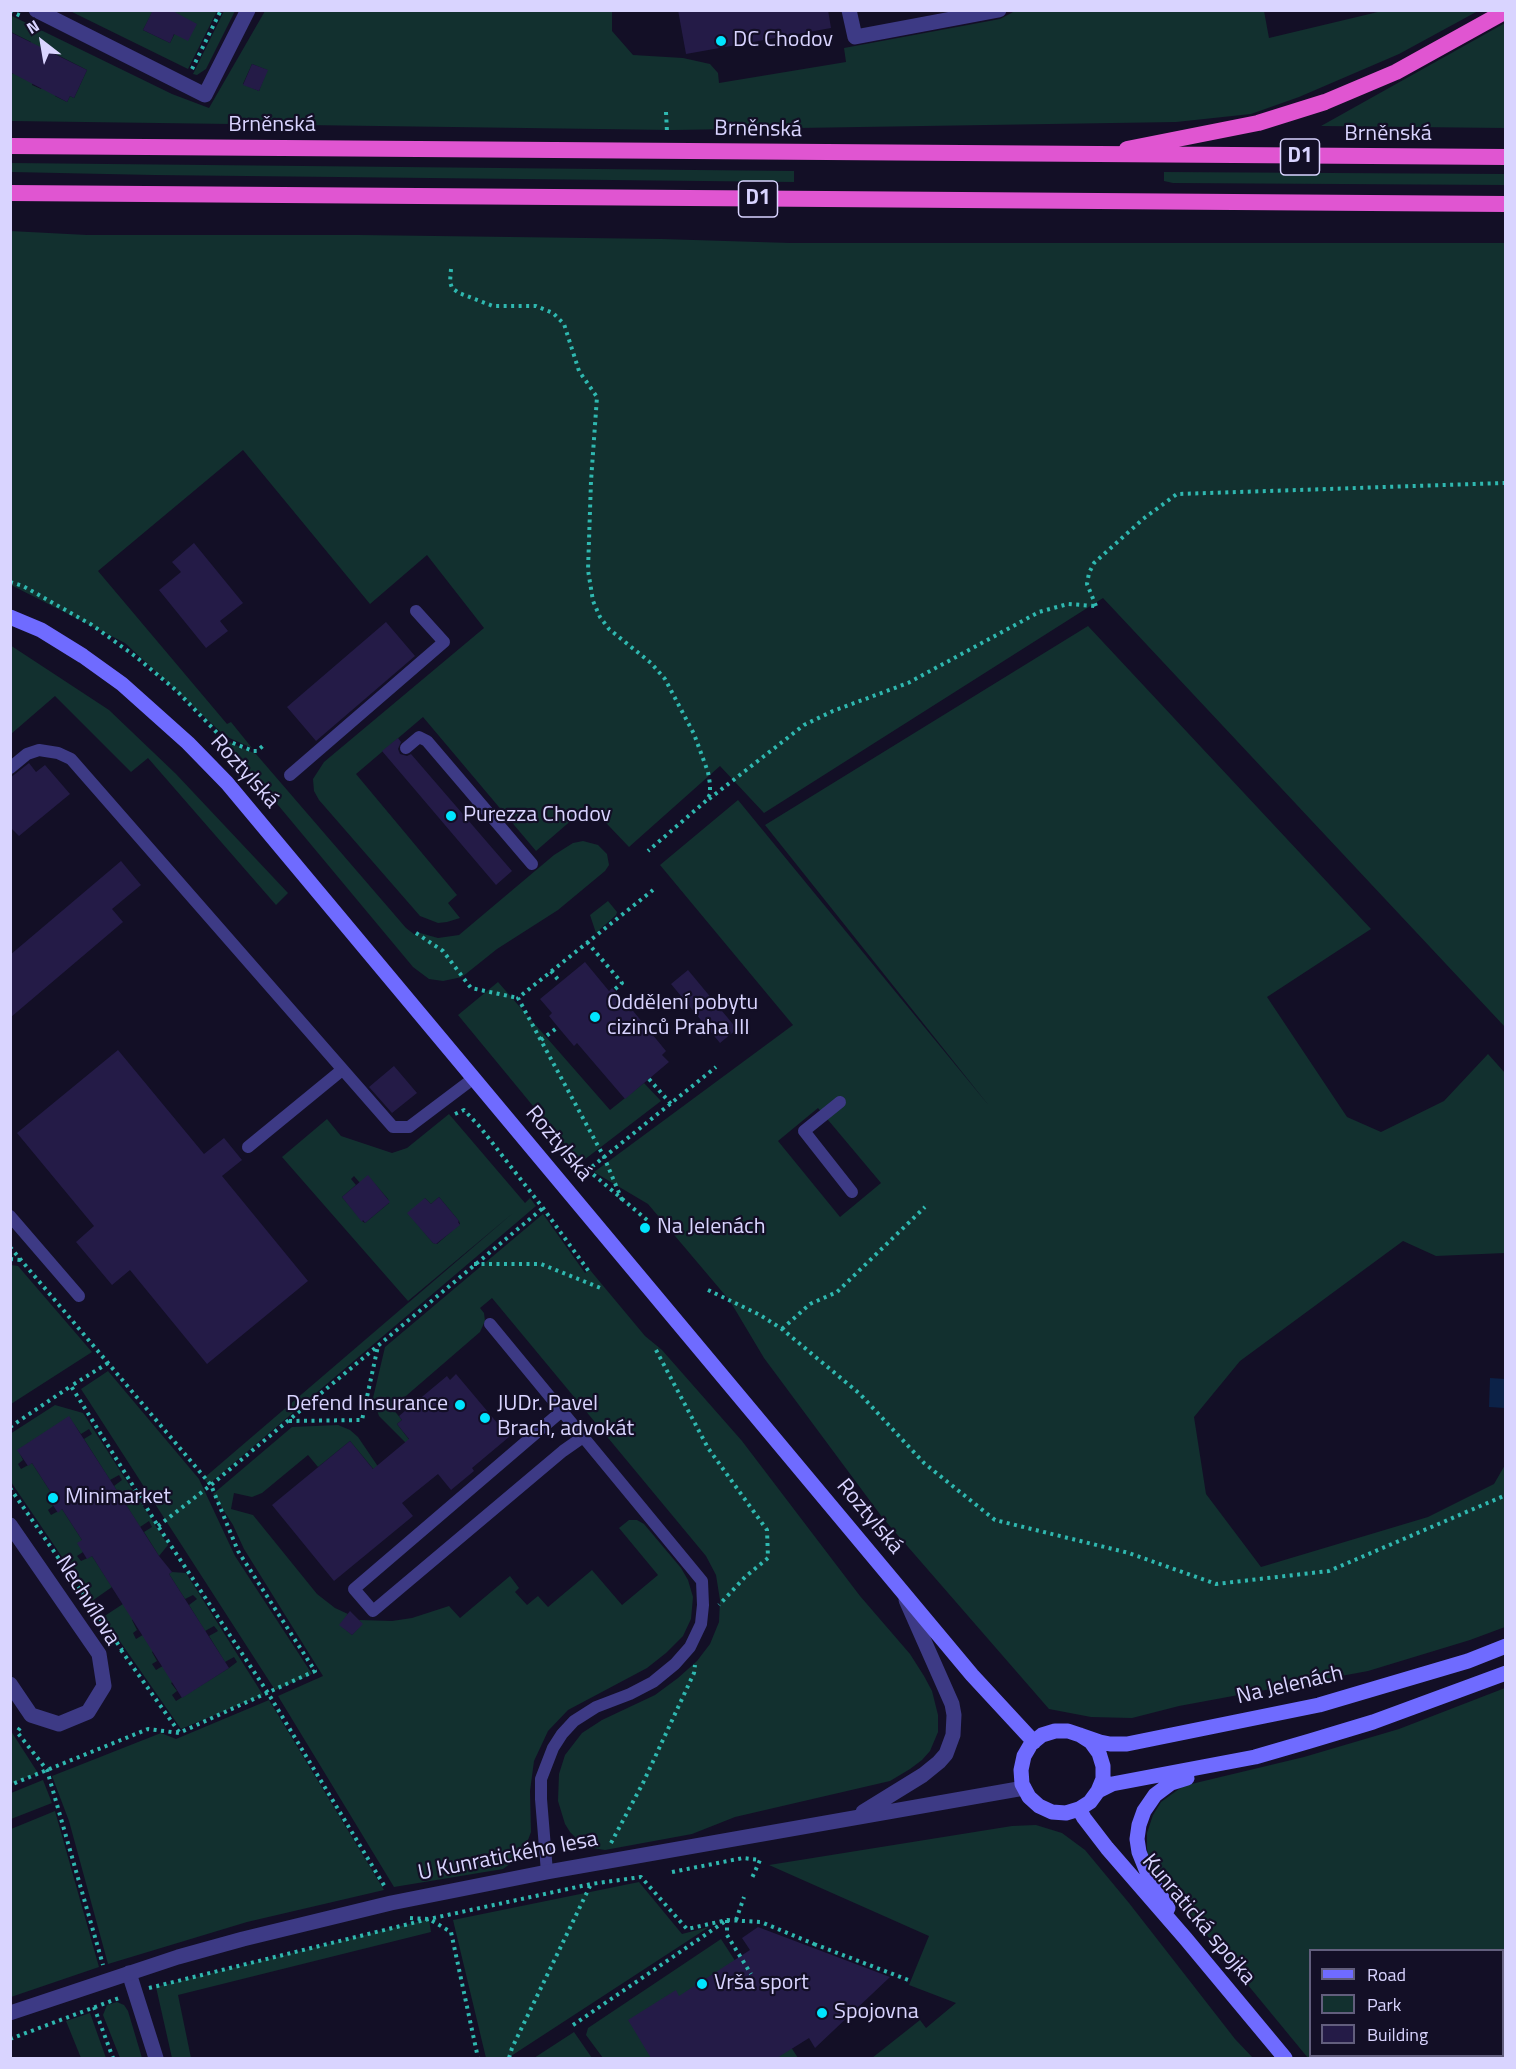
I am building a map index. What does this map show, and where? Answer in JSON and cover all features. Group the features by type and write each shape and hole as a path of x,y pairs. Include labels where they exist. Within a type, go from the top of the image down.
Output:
{"highway":[{"path":"1094,156 1258,123 1303,110 1396,72 1506,11"},
{"name":"Brněnská","path":"10,146 1506,158"},
{"name":"D1","path":"10,193 1506,204"}],"main road":[{"name":"Roztylská","path":"10,616 40,630 83,656 150,707 226,783 902,1592 972,1675 1034,1742"},
{"name":"Na Jelenách","path":"1034,1742 1042,1735 1055,1731 1068,1731 1110,1744 1126,1744 1319,1705 1468,1661 1506,1646"},
{"path":"1186,1939 1143,1862 1137,1839 1141,1817 1155,1795 1171,1783 1373,1722 1506,1673"},
{"path":"1034,1742 1024,1756 1021,1770 1024,1788 1029,1797 1039,1806 1052,1812 1066,1813 1090,1802 1098,1791 1103,1772 1099,1753 1091,1742 1080,1735"},
{"path":"1098,1791 1112,1784 1255,1757"},
{"name":"Kunratická spojka","path":"1079,1809 1107,1848 1285,2058"}],"street":[{"path":"36,10 206,95 248,10"},
{"path":"849,10 855,37 999,10"},
{"name":"Nechvílova","path":"10,1525 99,1654 104,1686 88,1712 59,1724 31,1715"},
{"path":"855,1817 939,1762 946,1754 952,1735 954,1716 952,1704 902,1592"},
{"path":"10,1684 31,1715"},
{"name":"U Kunratického lesa","path":"10,2013 129,1972 243,1938 391,1902 601,1862 1024,1788"},
{"path":"129,1972 156,2058"}],"lane":[{"path":"291,775 444,642 416,611"},
{"path":"406,748 419,737 427,741 532,864"},
{"path":"10,768 27,754 39,750 58,753 71,759 393,1127 409,1127 474,1078"},
{"path":"248,1147 342,1070"},
{"path":"840,1102 804,1131 852,1192"},
{"path":"10,1216 79,1296"},
{"path":"490,1324 702,1581 701,1624 690,1647 675,1664 653,1682 596,1707 574,1721 561,1734 553,1748 542,1779 541,1799 547,1872"},
{"path":"563,1410 354,1589 373,1611 563,1451 583,1437"}],"path":[{"path":"666,112 667,132"},
{"path":"451,269 452,288 459,293 493,306 536,306 553,313 564,324 579,371 594,391 598,403 591,481 588,560 593,601 600,617 609,629 651,663 675,694 705,763 710,784 710,794 707,800"},
{"path":"648,851 707,800 804,725 833,711 908,683 1039,612 1068,604 1096,606 1087,584 1094,563 1143,519 1177,494 1506,483"},
{"path":"10,582 23,586 92,625 135,656 177,691 223,739 253,751 257,751 264,745"},
{"path":"518,998 653,890"},
{"path":"416,933 443,951 471,988 518,998 604,1157 622,1200"},
{"path":"587,942 622,983 614,990"},
{"path":"551,971 561,982"},
{"path":"541,1040 558,1027"},
{"path":"647,1220 588,1170 716,1067"},
{"path":"649,1079 671,1104"},
{"path":"452,1116 464,1110 563,1232 590,1274"},
{"path":"782,1329 810,1304 837,1292 925,1207"},
{"path":"158,1526 211,1485 473,1264 543,1208"},
{"path":"10,1247 211,1485 238,1551 315,1671 179,1732 148,1729 10,1785"},
{"path":"10,1258 21,1260"},
{"path":"473,1264 541,1264 603,1289"},
{"path":"708,1290 760,1315 782,1329 860,1394 924,1463 995,1520 1129,1553 1216,1584 1329,1571 1506,1495"},
{"path":"288,1421 362,1420 378,1345"},
{"path":"10,1427 108,1363"},
{"path":"71,1386 158,1526 268,1693 387,1891"},
{"path":"10,1488 179,1732"},
{"path":"99,1654 122,1650"},
{"path":"31,1715 17,1732 47,1770 115,1999"},
{"path":"672,1872 743,1858 760,1860 752,1878"},
{"path":"509,2058 601,1862"},
{"path":"10,2038 135,1992 429,1919 591,1884 641,1877 687,1929 727,1920 761,1922 814,1946 911,1981"},
{"path":"736,1920 744,1897"},
{"path":"406,1918 429,1919 451,1932 478,2058"},
{"path":"727,1920 727,1935 752,1974"},
{"path":"573,2025 727,1920"},
{"path":"94,2007 113,2058"}],"green space":[{"path":"70,11 153,11 143,30 170,43 182,19 173,14 175,11 217,11 188,69"},
{"path":"224,11 235,11 206,69 197,75 193,74"},
{"path":"265,11 612,11 612,31 633,55 683,58 710,64 718,73 719,83 846,62 844,48 1000,19 1015,11 1264,11 1269,38 1382,11 1478,11 1399,54 1299,97 1251,114 1176,122 672,130 11,121 11,72 13,74 17,69 31,42 11,32 10,15 172,94 209,108","holes":["44,48 87,70 74,98 70,96 67,102 55,96 57,90 45,83 41,89 32,85 35,78 31,76","252,64 267,70 259,91 243,84"]},
{"path":"1505,23 1505,128 1321,126"},
{"path":"11,163 794,171 794,182 11,172"},
{"path":"1164,172 1505,174 1506,185 1173,183 1164,181"},
{"path":"10,231 87,235 360,235 790,243 1505,243 1505,1027 1103,598 764,813 720,766 629,847 589,805 536,851 423,717 356,774 457,895 448,903 460,918 438,923 420,916 319,800 314,791 313,779 324,762 484,628 427,555 370,604 243,450 98,571 227,724 231,722 252,748 225,736 125,643 11,585"},
{"path":"1088,626 1371,929 1267,997 1347,1117 1381,1132 1444,1101 1488,1054 1505,1073 1505,1253 1436,1256 1403,1241 1240,1361 1194,1417 1206,1494 1261,1567 1428,1517 1494,1484 1505,1465 1505,1627 1368,1671 1179,1706 1132,1718 1091,1717 1049,1709 882,1517 764,1358 730,1301 648,1204 594,1172 793,1025 660,865 738,800 990,1107 765,825","holes":["818,1108 881,1183 840,1217 778,1141"]},
{"path":"10,645 109,710 176,774 288,893 276,905 148,758 131,772 55,696 11,734"},
{"path":"223,739 256,754 406,928 415,935 420,933 438,938 459,935 554,855 573,843 583,841 598,845 607,854 609,865 605,871 558,910 497,949 462,977 443,981 429,979 413,967"},
{"path":"608,901 617,912 616,915 596,933 590,915"},
{"path":"498,982 610,1110 644,1083 661,1101 580,1163 458,1015"},
{"path":"449,1114 525,1203 530,1198 536,1206 208,1485 204,1478 513,1213 408,1301 282,1157 327,1119 341,1136 392,1153 407,1148","holes":["354,1176 360,1183 368,1176 389,1203 365,1223 342,1197 356,1185 351,1179","439,1197 460,1224 437,1244 433,1243 413,1219 425,1198 431,1204"]},
{"path":"543,1214 585,1273 590,1270 645,1336 662,1350 742,1441 860,1596 910,1654 932,1691 938,1715 938,1732 930,1751 910,1769 890,1781 735,1817 692,1834 605,1850 592,1848 580,1842 570,1832 558,1801 559,1774 565,1755 582,1733 602,1720 655,1695 697,1661 710,1644 719,1622 720,1600 716,1575 706,1556 492,1298 480,1308 484,1313 485,1321 480,1332 392,1408 402,1420 397,1424 411,1442 405,1442 379,1416 373,1398 385,1347"},
{"path":"11,1265 18,1266 92,1352 11,1404"},
{"path":"108,1371 199,1479 235,1556 312,1674 275,1690 81,1389"},
{"path":"55,1405 83,1413 168,1545 159,1556 144,1532 152,1527 149,1521 140,1527 114,1486 122,1480 119,1475 110,1480 84,1439 92,1434 89,1429 81,1434 69,1417 18,1450 23,1460 18,1464 21,1469 32,1463 52,1494 48,1497 53,1506 48,1510 51,1515 62,1509 82,1540 83,1552 77,1556 81,1561 92,1556 112,1587 92,1601 11,1482 10,1434"},
{"path":"338,1425 350,1430 358,1437 379,1468 375,1471 350,1441 318,1467 308,1455 262,1493 252,1497 234,1493 231,1509 253,1515 317,1594 335,1608 348,1614 340,1625 352,1635 362,1624 359,1620 392,1621 412,1618 449,1606 460,1618 510,1576 519,1588 515,1592 527,1605 538,1596 548,1607 592,1570 622,1605 658,1575 619,1528 629,1520 637,1520 644,1524 681,1568 688,1580 693,1597 691,1619 683,1636 647,1668 568,1710 548,1731 534,1761 530,1791 531,1832 525,1848 514,1861 503,1869 394,1887 278,1696 323,1676 244,1549 233,1525 213,1494 292,1427"},
{"path":"172,1572 186,1573 263,1695 181,1729 103,1617 126,1602 136,1617 132,1620 137,1630 133,1633 136,1639 146,1633 156,1649 152,1652 157,1661 152,1664 156,1670 166,1664 176,1680 171,1683 177,1691 172,1695 176,1701 229,1668 237,1662 234,1657 225,1662 209,1636 218,1631 214,1626 205,1631 189,1605 197,1599 193,1595 185,1599 169,1574"},
{"path":"1505,1688 1505,2058 1308,2058 1154,1871 1148,1856 1147,1833 1153,1815 1161,1802 1183,1786 1304,1757 1399,1729"},
{"path":"269,1700 384,1890 247,1922 108,1964 69,1821 52,1776 161,1733 176,1739"},
{"path":"11,1731 38,1773 10,1784"},
{"path":"43,1780 52,1803 11,1819 11,1793"},
{"path":"55,1811 99,1967 11,1997 11,1829"},
{"path":"1036,1825 1062,1833 1085,1850 1235,2039 1253,2058 872,2058 920,2020 926,2028 956,2003 909,1985 929,1936 769,1865 1012,1826"},
{"path":"639,1882 682,1934 709,1927 508,2058 486,2058 453,1920"},
{"path":"429,1919 431,1932 178,1995 191,2058 172,2058 156,1987"},
{"name":"Vrša sport","path":"721,1939 798,2058 603,2058 586,2035 588,2028"},
{"path":"117,2002 124,2005 128,2011 142,2058 120,2058 103,2015 107,2005"},
{"path":"90,2013 106,2058 81,2058 66,2021"},
{"path":"574,2032 592,2058 534,2058"}],"water":[{"path":"1490,1378 1505,1379 1505,1408 1489,1407"}],"building":[{"path":"153,10 171,10 197,24 188,41 174,34 170,43 143,30"},
{"name":"DC Chodov","path":"678,10 828,10 831,28 686,54"},
{"path":"10,32 87,70 74,98 70,96 67,102 10,72"},
{"path":"252,64 268,70 259,91 243,85"},
{"path":"194,543 243,603 220,621 228,631 206,648 159,590 181,572 172,562"},
{"path":"386,622 415,656 316,741 287,707"},
{"name":"Purezza Chodov","path":"398,738 401,742 398,749 400,754 407,756 411,754 512,871 496,885 382,751"},
{"path":"29,763 36,772 45,765 70,794 19,836 10,827 10,778"},
{"path":"121,861 141,885 112,909 123,922 11,1017 10,955"},
{"path":"585,962 609,991 612,988 629,1006 666,1051 662,1055 669,1062 625,1099 577,1043 574,1046 549,1016 552,1013 540,999"},
{"path":"688,970 737,1029 720,1043 671,984"},
{"path":"118,1050 204,1154 224,1138 242,1160 222,1176 308,1281 207,1364 130,1270 112,1285 76,1242 94,1226 17,1133"},
{"path":"394,1066 417,1093 392,1113 369,1087"},
{"path":"368,1175 390,1202 365,1223 342,1197"},
{"path":"439,1197 460,1225 436,1244 407,1213 425,1198 431,1204"},
{"path":"456,1374 509,1437 472,1468 474,1471 451,1490 438,1474 402,1503 413,1516 334,1581 272,1505 350,1441 373,1469 409,1439 397,1424 402,1420 399,1416 447,1376 450,1380"},
{"path":"69,1416 159,1556 172,1572 169,1574 229,1668 182,1698 92,1556 87,1559 77,1543 82,1540 62,1509 58,1513 47,1496 52,1494 32,1463 28,1466 17,1450"},
{"path":"350,1611 363,1624 352,1635 339,1625"},
{"path":"758,1927 890,1977 815,2048 809,2038 777,2058 651,2058 628,2020 676,1990 679,1996 750,1950 742,1938"}],"place":[{"name":"DC Chodov","path":"721,41"},
{"name":"Purezza Chodov","path":"451,816"},
{"name":"Oddělení pobytu cizinců Praha III","path":"595,1017"},
{"name":"Na Jelenách","path":"645,1228"},
{"name":"Defend Insurance","path":"460,1405"},
{"name":"JUDr. Pavel Brach, advokát","path":"485,1418"},
{"name":"Minimarket","path":"53,1498"},
{"name":"Vrša sport","path":"702,1984"},
{"name":"Spojovna","path":"822,2013"}]}
